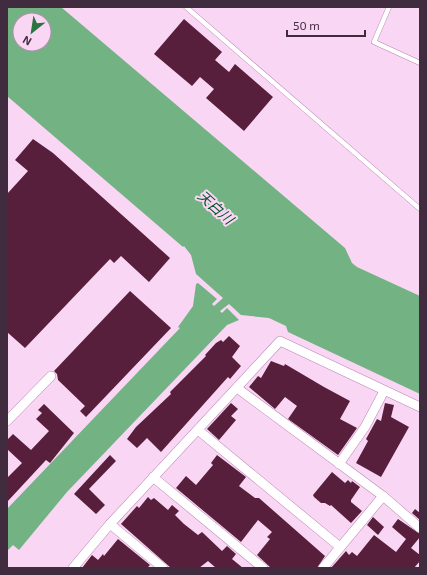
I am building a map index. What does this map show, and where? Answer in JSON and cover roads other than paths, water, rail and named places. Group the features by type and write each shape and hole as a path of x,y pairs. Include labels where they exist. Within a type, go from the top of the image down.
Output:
{"street":[{"path":"73,568 110,524 280,341 420,407"},
{"path":"8,417 51,376"},
{"path":"237,388 383,496 420,528"},
{"path":"339,464 365,428 384,390"},
{"path":"198,430 340,547"},
{"path":"153,478 263,568"},
{"path":"323,568 383,496"},
{"path":"110,524 163,568"}],"lane":[{"path":"186,7 420,209"},
{"path":"389,7 374,42 420,63"}],"water":[{"name":"天白川","path":"7,7 61,7 345,248 352,263 357,267 420,296 420,394 288,332 286,326 269,318 241,315 229,304 220,311 222,313 227,308 239,320 227,325 67,492 19,550 13,545 8,550 7,509 180,328 178,327 193,306 196,284 198,283 217,299 212,304 214,306 223,298 196,274 191,255 184,246 183,247 7,96"}]}
